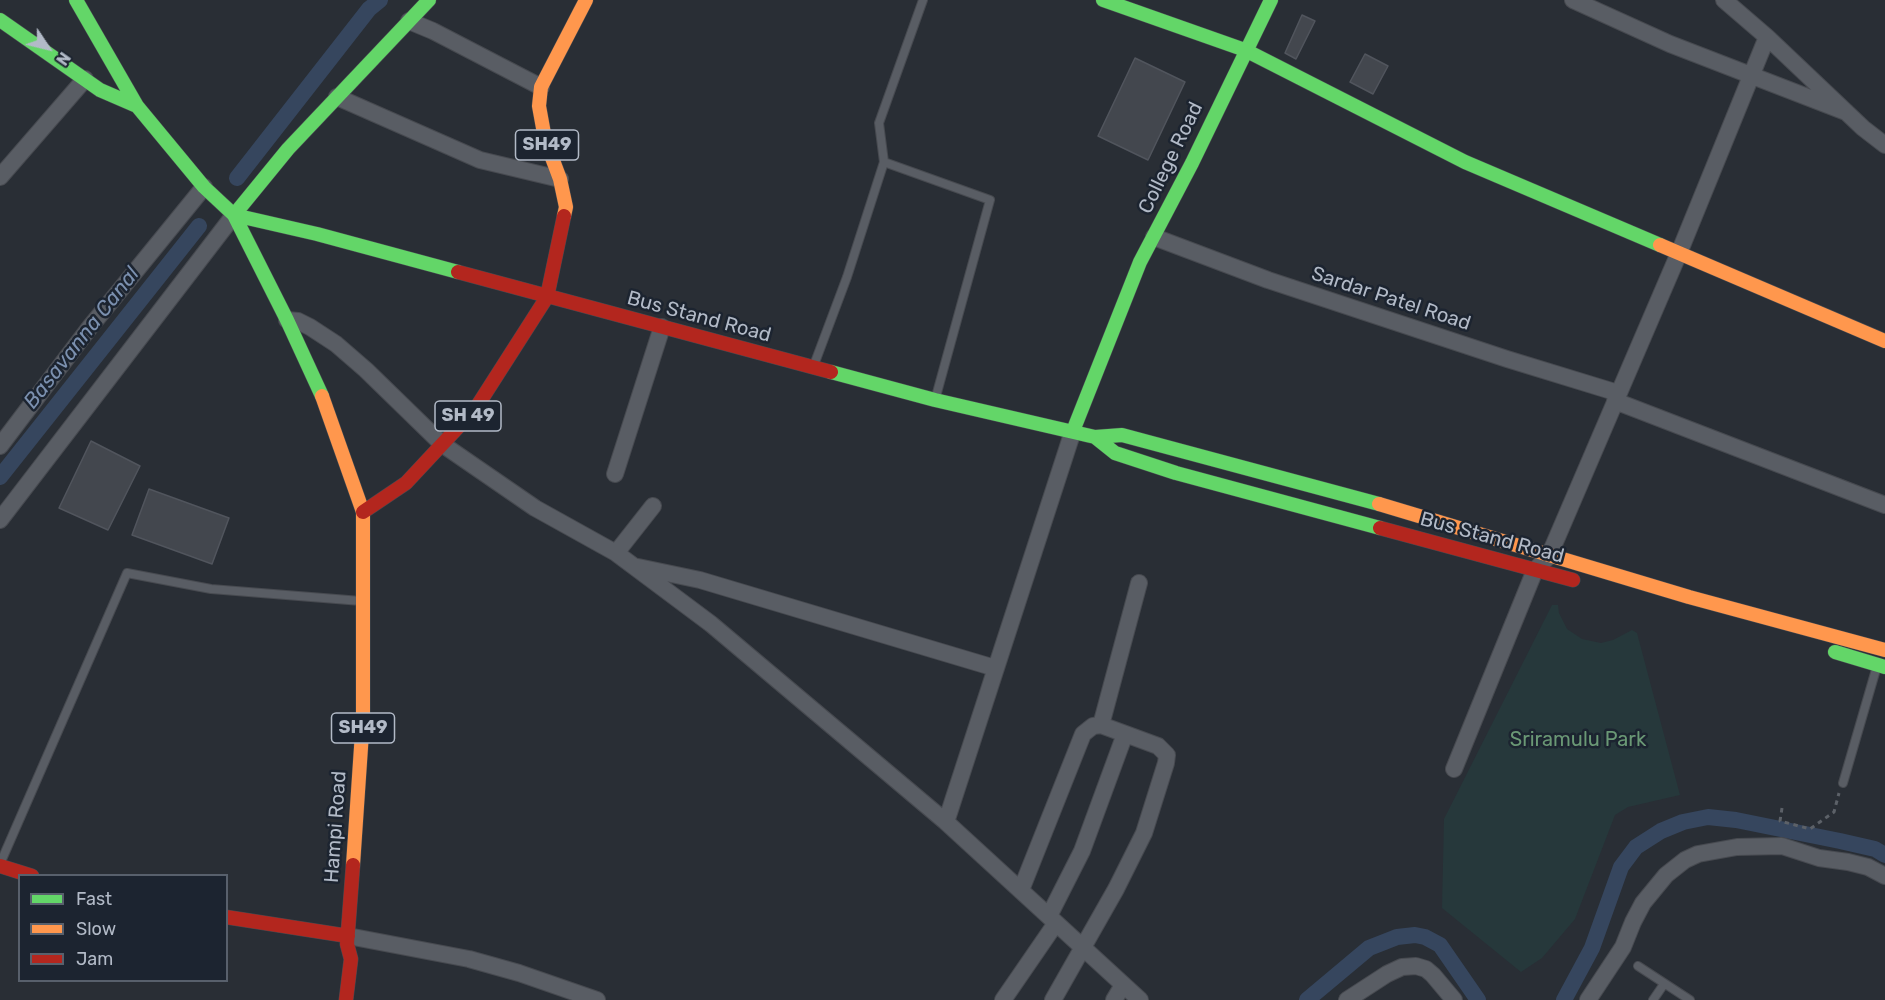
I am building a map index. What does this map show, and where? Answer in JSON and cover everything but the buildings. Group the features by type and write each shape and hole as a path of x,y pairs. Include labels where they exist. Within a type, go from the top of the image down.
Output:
{"main road":[{"path":"76,0 137,106 204,187 234,214 288,149 429,0"},
{"name":"SH49","path":"547,297 566,207 560,179 545,139 539,106 541,87 586,0"},
{"path":"1103,0 1245,50 1465,162 1885,341"},
{"name":"College Road","path":"1073,431 1140,262 1192,163 1271,0"},
{"path":"0,20 100,90 137,106"},
{"name":"Bus Stand Road","path":"234,214 317,234 935,400 1095,437 1122,435 1362,499 1689,597 1885,650"},
{"name":"Hampi Road","path":"234,214 322,396 363,512 363,718 347,940 351,959 346,1000"},
{"name":"SH 49","path":"363,512 406,483 476,408 547,297"},
{"name":"Bus Stand Road","path":"1095,437 1115,453 1176,473 1587,584"},
{"path":"1823,649 1881,666"},
{"path":"0,865 26,874"},
{"path":"228,917 347,940"},
{"name":"SH49","path":"335,977 339,955 347,940"}],"street":[{"path":"1573,0 1670,44 1846,112"},
{"path":"1724,0 1885,145"},
{"path":"409,21 541,87"},
{"path":"1454,769 1535,570 1549,556 1679,253 1767,37"},
{"path":"0,177 85,79"},
{"path":"337,97 480,160 560,179"},
{"path":"0,446 90,327 204,187"},
{"path":"0,520 234,214"},
{"name":"Sardar Patel Road","path":"1154,237 1268,280 1616,397 1885,505"},
{"path":"287,320 297,321 310,327 336,344 442,444 535,508 616,553 711,624 946,822 1140,1000"},
{"path":"615,474 662,327"},
{"path":"946,822 1073,431"},
{"path":"616,553 653,506"},
{"path":"631,565 700,580 996,668"},
{"path":"678,600 700,580"},
{"path":"1101,725 1139,583"},
{"path":"1021,890 1083,734 1101,725 1158,746 1167,756 1166,763 1144,833 1053,1000"},
{"path":"1003,1000 1052,919 1082,851 1125,734"},
{"path":"1588,1000 1623,947 1643,903 1666,875 1685,860 1698,854 1737,847 1782,846 1819,858 1868,867 1885,876"},
{"path":"347,940 469,959 519,972 597,1000"},
{"path":"1347,1000 1387,974 1402,967 1416,966 1426,969 1433,975 1454,1000"},
{"path":"1114,1000 1124,985"}],"lane":[{"path":"813,368 847,277 884,162 879,123 922,0"},
{"path":"884,162 990,200 935,400"},
{"path":"0,865 127,573 211,589 363,601"},
{"path":"1843,783 1881,666"},
{"path":"1638,966 1690,1000"},
{"path":"1653,1000 1664,984"}],"path":[{"path":"1782,808 1780,821 1810,829 1834,812 1843,783"}],"green space":[{"name":"Sriramulu Park","path":"1552,605 1558,605 1559,613 1567,629 1582,639 1601,643 1613,640 1632,630 1637,633 1680,795 1628,807 1615,815 1575,919 1542,958 1521,972 1442,908 1444,819"}],"waterway":[{"name":"Basavanna Canal","path":"237,178 369,9 380,0"},
{"name":"Basavanna Canal","path":"0,477 199,226"},
{"path":"1564,1000 1592,948 1621,867 1636,847 1661,831 1683,822 1708,817 1736,820 1840,841 1875,849 1885,855"},
{"path":"1307,1000 1369,948 1397,937 1415,935 1425,937 1440,945 1478,1000"}],"traffic: fast":[{"path":"76,0 137,106 204,187 234,215 322,396"},
{"path":"429,0 288,149 234,215 317,234 458,272"},
{"path":"1103,0 1245,50 1465,162 1660,245"},
{"path":"1073,431 1140,262 1192,163 1271,0"},
{"path":"0,20 100,90 137,106"},
{"path":"831,372 935,400 1095,437 1122,435 1379,504"},
{"path":"1095,437 1115,453 1176,473 1380,528"},
{"path":"1835,652 1885,667"}],"traffic: slow":[{"path":"564,216 566,207 560,179 545,139 539,106 541,87 586,0"},
{"path":"1660,245 1885,341"},
{"path":"322,396 363,512 363,718 353,865"},
{"path":"1379,504 1689,597 1885,650"}],"traffic: jam":[{"path":"363,512 406,483 476,408 547,297 564,216"},
{"path":"458,272 831,372"},
{"path":"1380,528 1573,580"},
{"path":"346,1000 351,959 347,944 353,865"},
{"path":"0,866 26,874"},
{"path":"228,917 348,936"}]}
